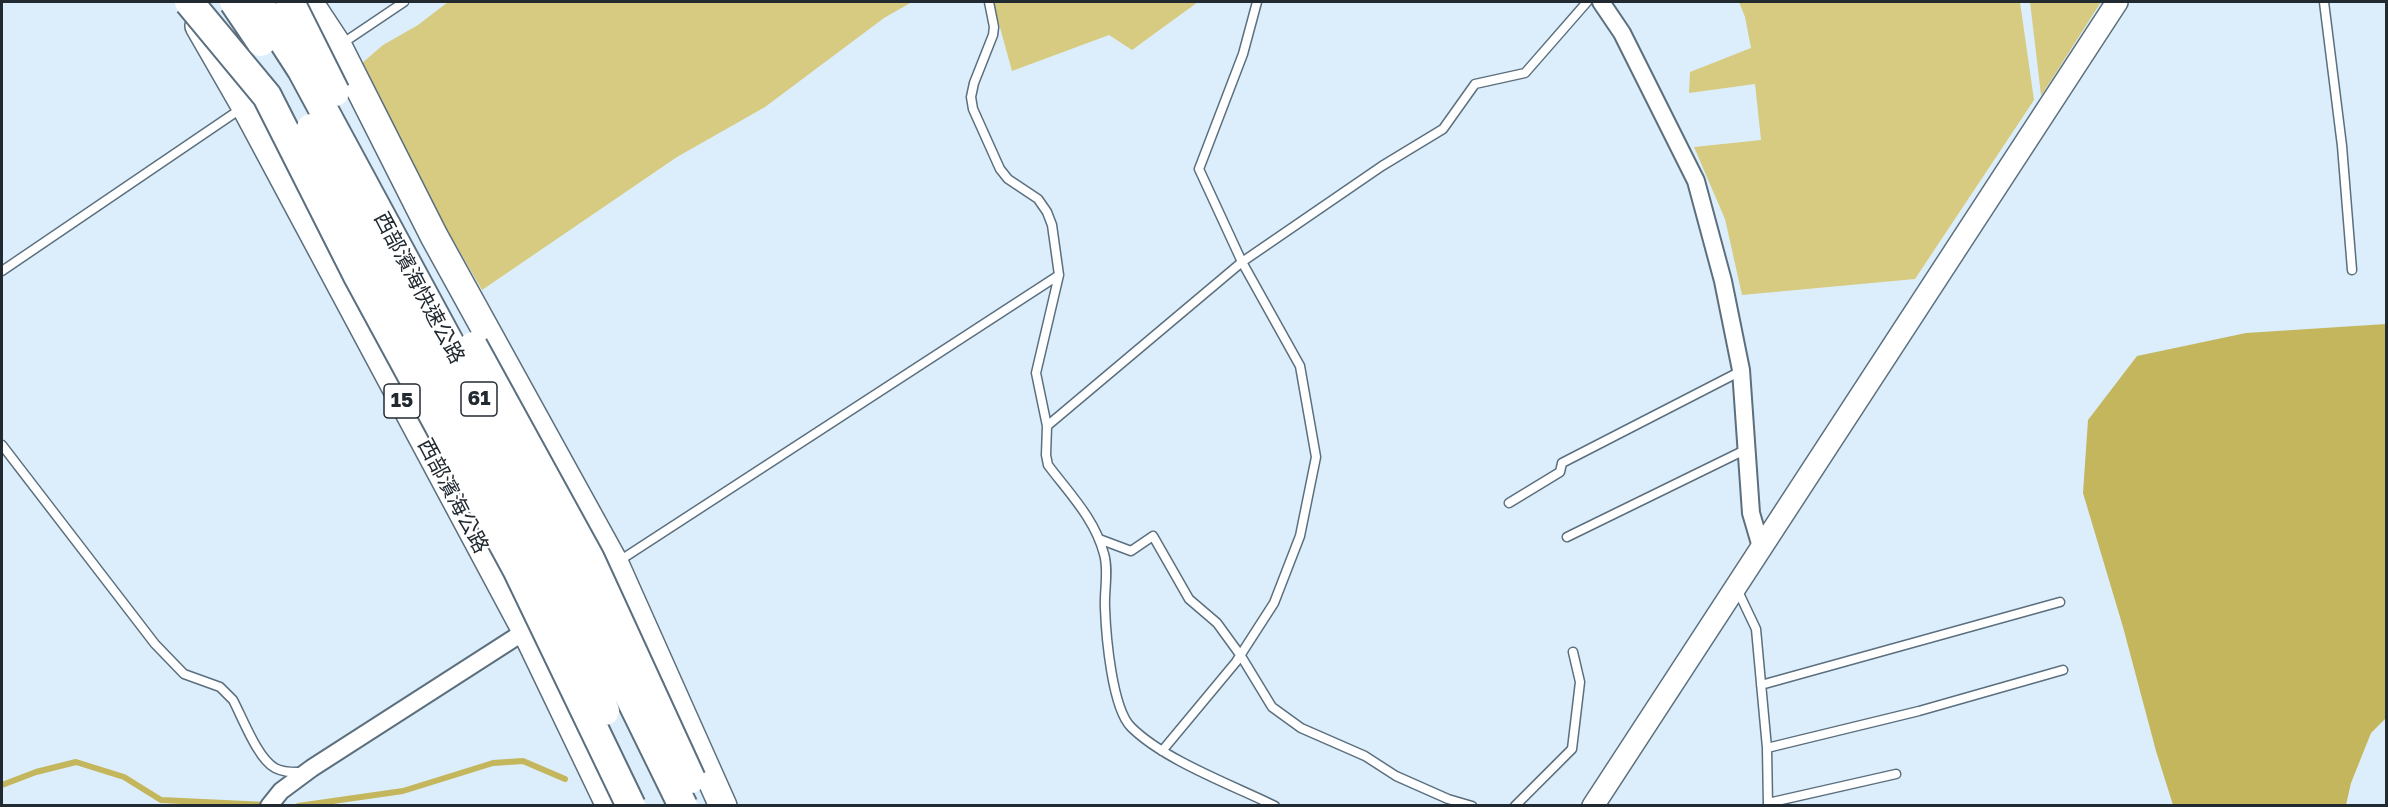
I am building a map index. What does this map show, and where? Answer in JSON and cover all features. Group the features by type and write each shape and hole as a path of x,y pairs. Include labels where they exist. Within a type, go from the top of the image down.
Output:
{"highway":[{"path":"187,2 267,96 357,274 516,568 631,806"},
{"name":"西部濱海快速公路","path":"234,2 284,75 430,358 535,550 647,806"},
{"name":"西部濱海快速公路","path":"258,2 302,70 470,381 564,561 683,806"},
{"path":"290,2 374,166 590,559 702,806"}],"main road":[{"name":"西部濱海公路","path":"187,2 526,631 610,806"},
{"path":"309,2 338,46 434,236 615,564 723,806"}],"street":[{"path":"1601,2 1622,33 1696,181 1723,281 1741,370 1751,513 1761,547"},
{"path":"1593,806 2117,2"},
{"path":"272,801 312,768 526,631 615,564"}],"lane":[{"path":"338,46 404,2"},
{"path":"989,2 994,27 993,35 970,97 973,109 1000,169 1008,179 1038,199 1052,225 1059,275 1036,373 1047,426 1046,455 1048,465 1090,520 1105,557 1105,609 1112,669 1122,716 1131,727 1162,751 1275,806"},
{"path":"1162,751 1241,656 1274,603 1300,536 1316,457 1300,366 1242,262 1199,169 1243,54 1257,2"},
{"path":"1047,426 1242,262 1382,166 1443,129 1475,84 1525,73 1587,2"},
{"path":"2324,2 2342,146 2352,270"},
{"path":"2,271 245,106"},
{"path":"615,564 1059,275"},
{"path":"1509,503 1560,472 1562,463 1741,370"},
{"path":"2,445 155,644 184,674 220,687 227,692 265,760 276,769 286,772 303,772 312,768"},
{"path":"1567,537 1747,449"},
{"path":"1099,539 1131,551 1153,536 1189,599 1217,623 1241,656 1272,707 1301,728 1365,756 1396,776 1448,799 1472,806"},
{"path":"1736,587 1756,628 1767,748 1768,804 1896,774"},
{"path":"1761,685 2060,602"},
{"path":"1515,806 1572,749 1580,682 1573,652"},
{"path":"1767,748 1919,711 2063,670"}],"shaded area":[{"path":"448,2 912,2 884,18 765,107 677,157 482,290 354,70 383,45 418,25"},
{"path":"993,2 1198,2 1132,50 1109,35 1012,71"},
{"path":"1739,2 2020,2 2034,100 1915,279 1742,295 1725,219 1694,147 1761,140 1755,84 1689,93 1690,72 1751,48 1745,17"},
{"path":"2030,2 2101,2 2041,96 2041,95"},
{"path":"2386,324 2386,718 2371,733 2351,783 2346,805 2173,805 2083,493 2088,420 2137,356 2246,333"}],"waterway":[{"path":"298,806 403,791 493,763 523,761 565,779"},
{"path":"2,785 36,772 76,762 124,777 161,800 267,805"}]}
